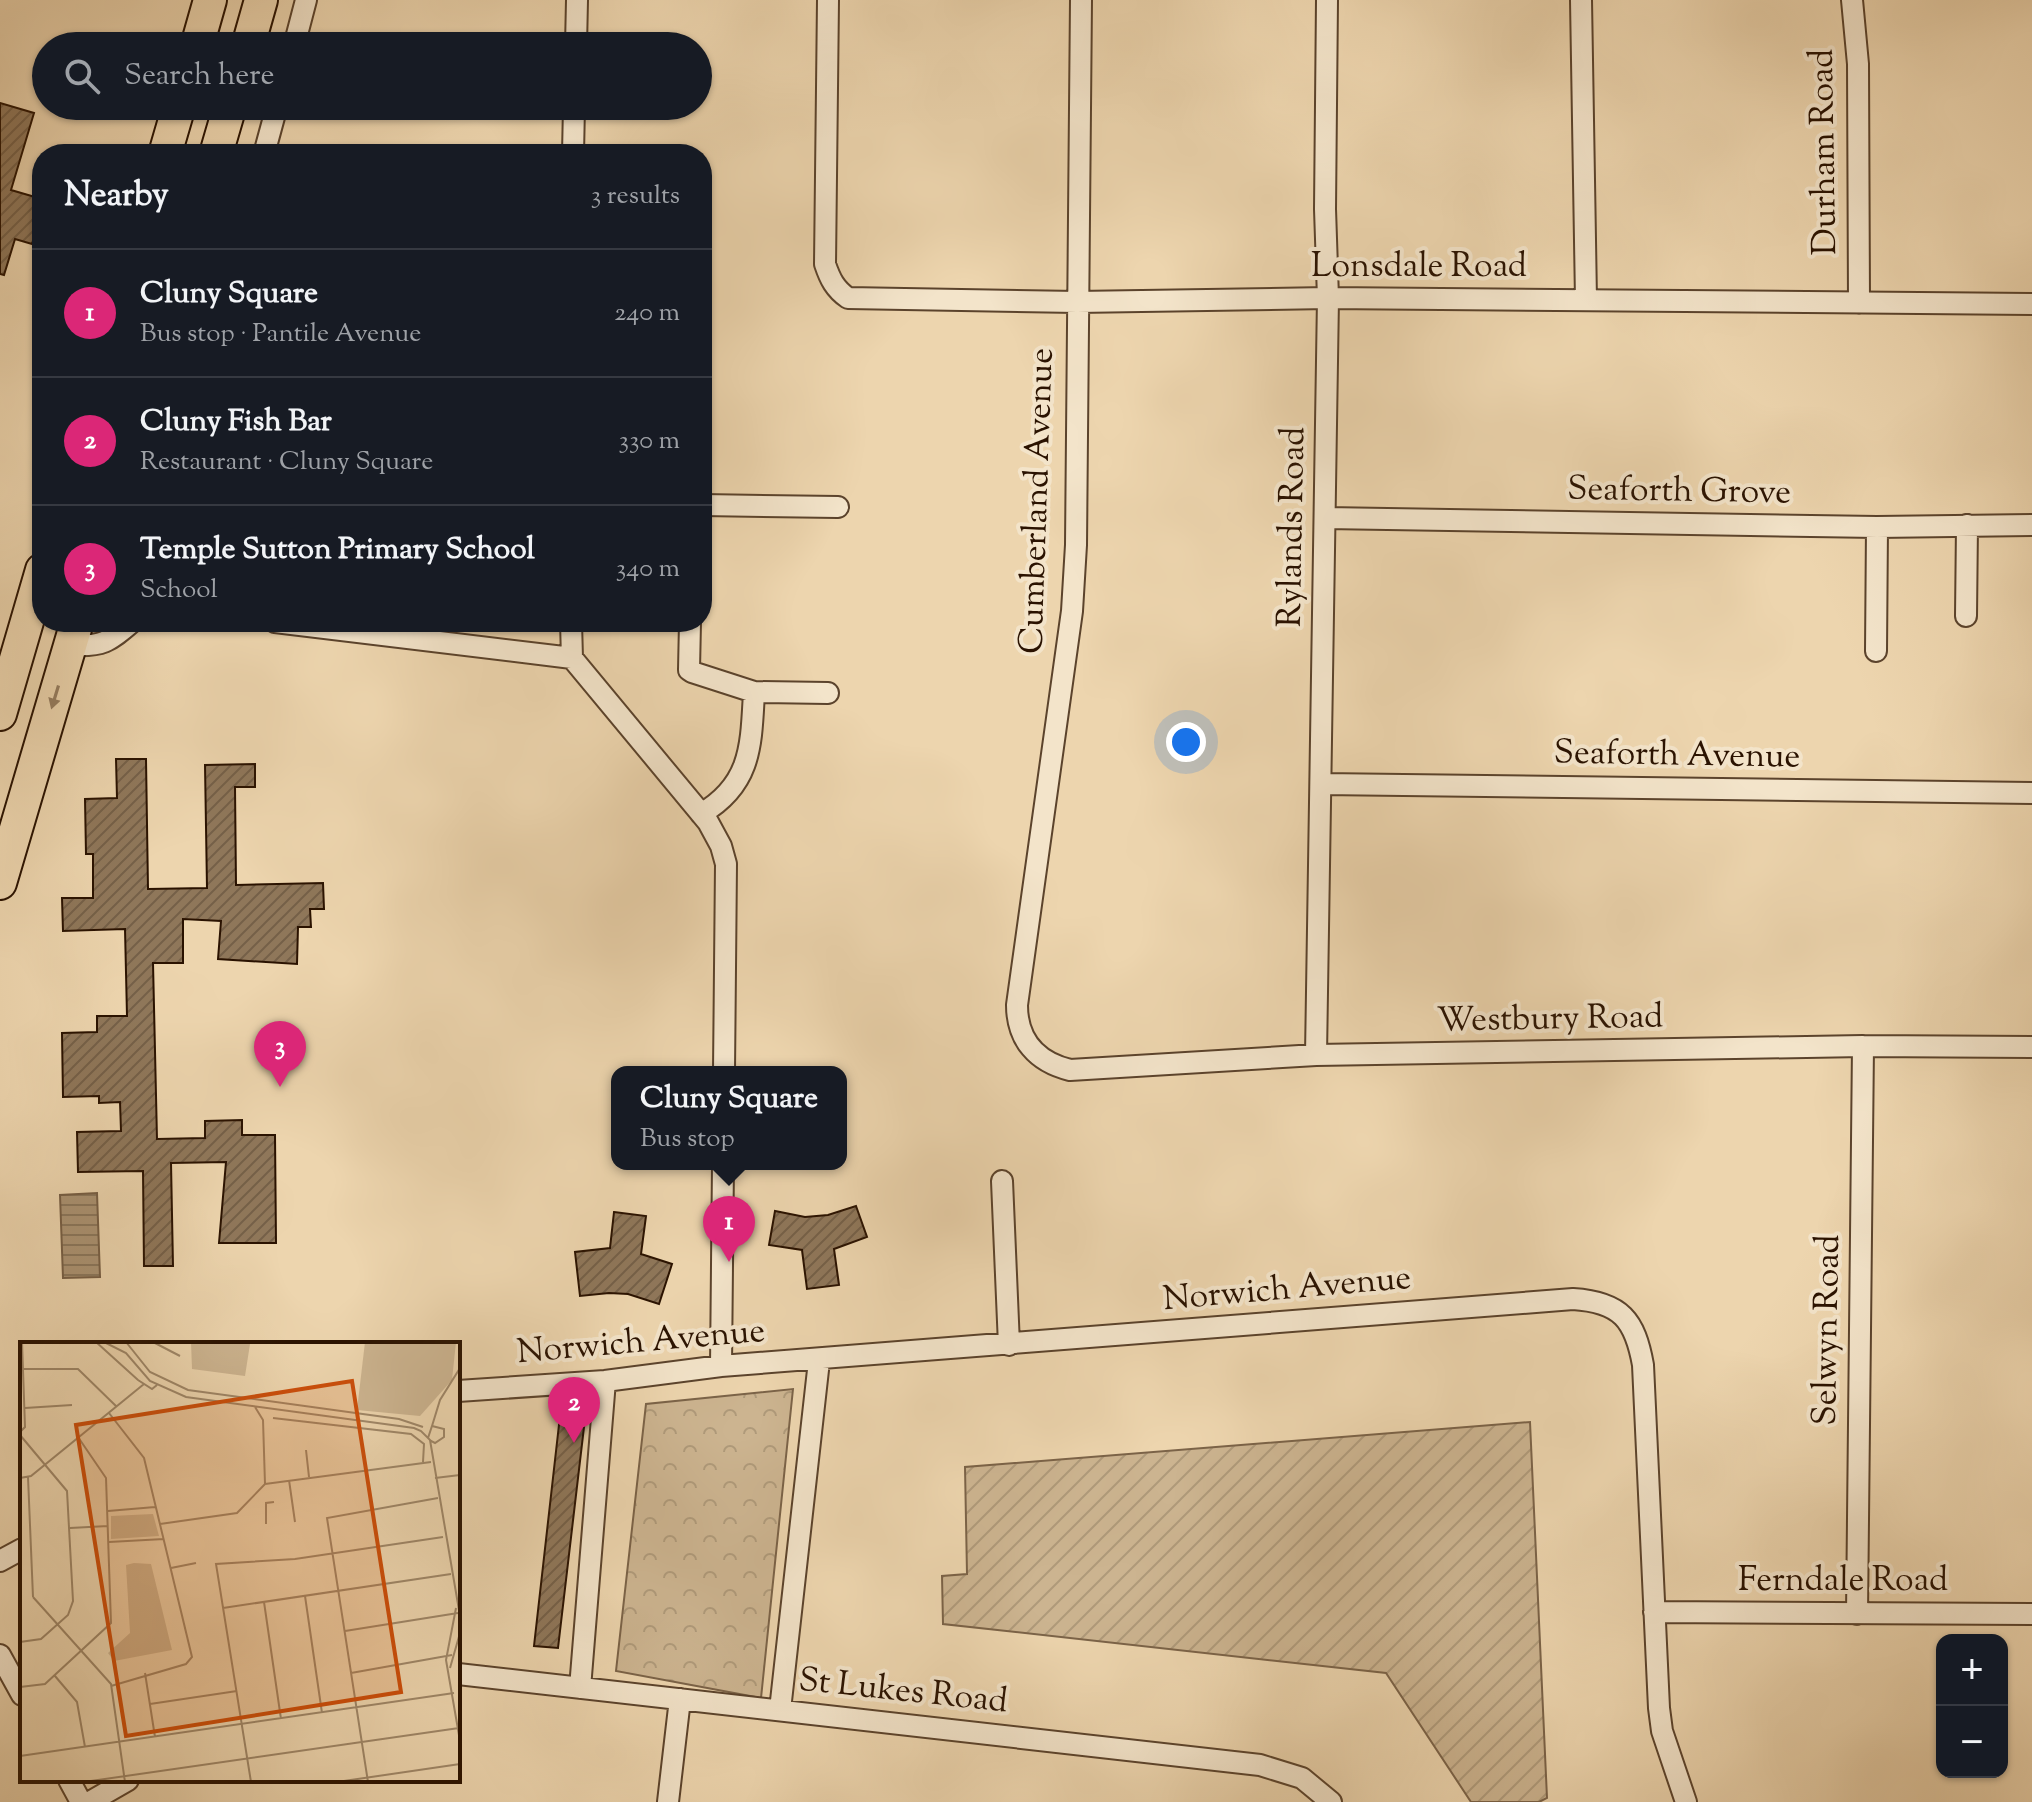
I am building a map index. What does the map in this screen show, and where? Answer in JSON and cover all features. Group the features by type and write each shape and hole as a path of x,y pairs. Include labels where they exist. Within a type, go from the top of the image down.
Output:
{"main road":[{"path":"201,32 210,0"},
{"path":"252,32 261,0"},
{"path":"168,144 175,120"},
{"path":"219,144 226,120"},
{"path":"0,714 32,604"},
{"path":"0,883 74,633"}],"street":[{"path":"298,32 306,0"},
{"path":"576,32 577,0"},
{"name":"Lonsdale Road","path":"828,0 825,264 829,278 838,291 848,298 1077,302 1328,298 2032,304"},
{"name":"Cumberland Avenue","path":"1070,1070 1053,1066 1031,1049 1017,1019 1017,1005 1072,611 1076,545 1081,0"},
{"name":"Rylands Road","path":"1316,1055 1326,518 1327,0"},
{"path":"1581,0 1586,300"},
{"name":"Durham Road","path":"1852,0 1858,64 1859,303"},
{"path":"267,144 273,120"},
{"path":"573,144 574,120"},
{"path":"712,505 838,507"},
{"name":"Seaforth Grove","path":"1326,518 1877,527 2032,525"},
{"path":"1966,616 1967,525"},
{"path":"1876,651 1877,527"},
{"path":"74,633 98,645 110,641 120,632"},
{"path":"358,632 572,658"},
{"path":"571,632 572,658 701,814 721,846 726,864 724,1066"},
{"path":"690,632 689,670 754,692 828,693"},
{"path":"701,814 733,788 743,772 752,739 754,692"},
{"name":"Seaforth Avenue","path":"1322,784 2032,793"},
{"name":"Westbury Road","path":"1070,1070 1316,1055 1863,1046 2032,1047"},
{"name":"Selwyn Road","path":"1857,1614 1863,1046"},
{"path":"721,1366 723,1170"},
{"path":"1002,1181 1009,1345"},
{"name":"Norwich Avenue","path":"460,1391 605,1381 721,1366 819,1361 1573,1299 1597,1301 1618,1310 1632,1325 1643,1365 1660,1720 1686,1802"},
{"path":"780,1710 819,1361"},
{"path":"580,1688 605,1381"},
{"path":"0,1561 20,1550"},
{"name":"Ferndale Road","path":"1654,1612 2032,1614"},
{"path":"0,1655 20,1691"},
{"name":"St Lukes Road","path":"460,1674 1260,1765 1302,1778 1331,1802"},
{"path":"668,1802 680,1699"},
{"path":"70,1782 81,1802"},
{"path":"90,1802 125,1782"}],"green space":[{"path":"793,1389 761,1698 616,1671 646,1404"},
{"path":"1530,1422 1547,1798 1539,1802 1471,1802 1386,1673 943,1624 942,1576 967,1574 965,1467"}],"shaded area":[{"path":"97,1193 100,1277 63,1278 60,1195"}],"building":[{"path":"0,103 32,112 11,190 32,196 32,244 15,239 4,275 0,274"},
{"path":"116,759 146,759 148,889 207,888 205,765 255,764 255,787 235,787 236,885 323,883 324,909 310,909 311,927 298,927 297,964 218,959 221,921 183,919 183,963 153,963 157,1139 205,1138 205,1121 242,1120 242,1135 275,1135 276,1243 219,1243 226,1162 171,1163 173,1266 144,1266 143,1171 78,1172 77,1132 121,1131 120,1102 99,1103 99,1096 63,1097 62,1033 97,1032 97,1016 127,1016 125,929 63,931 62,898 93,898 93,854 86,854 85,799 117,798"},
{"path":"856,1206 867,1237 834,1249 839,1285 807,1289 802,1250 769,1245 775,1211 805,1217 828,1215"},
{"path":"614,1212 646,1216 641,1254 672,1264 659,1304 628,1294 580,1296 575,1252 610,1248"},
{"path":"561,1407 586,1410 558,1648 534,1646"}],"place":[{"name":"Temple Sutton Primary School","path":"280,1087"},
{"name":"Cluny Square","path":"729,1262"},
{"name":"Cluny Fish Bar","path":"574,1443"}]}
